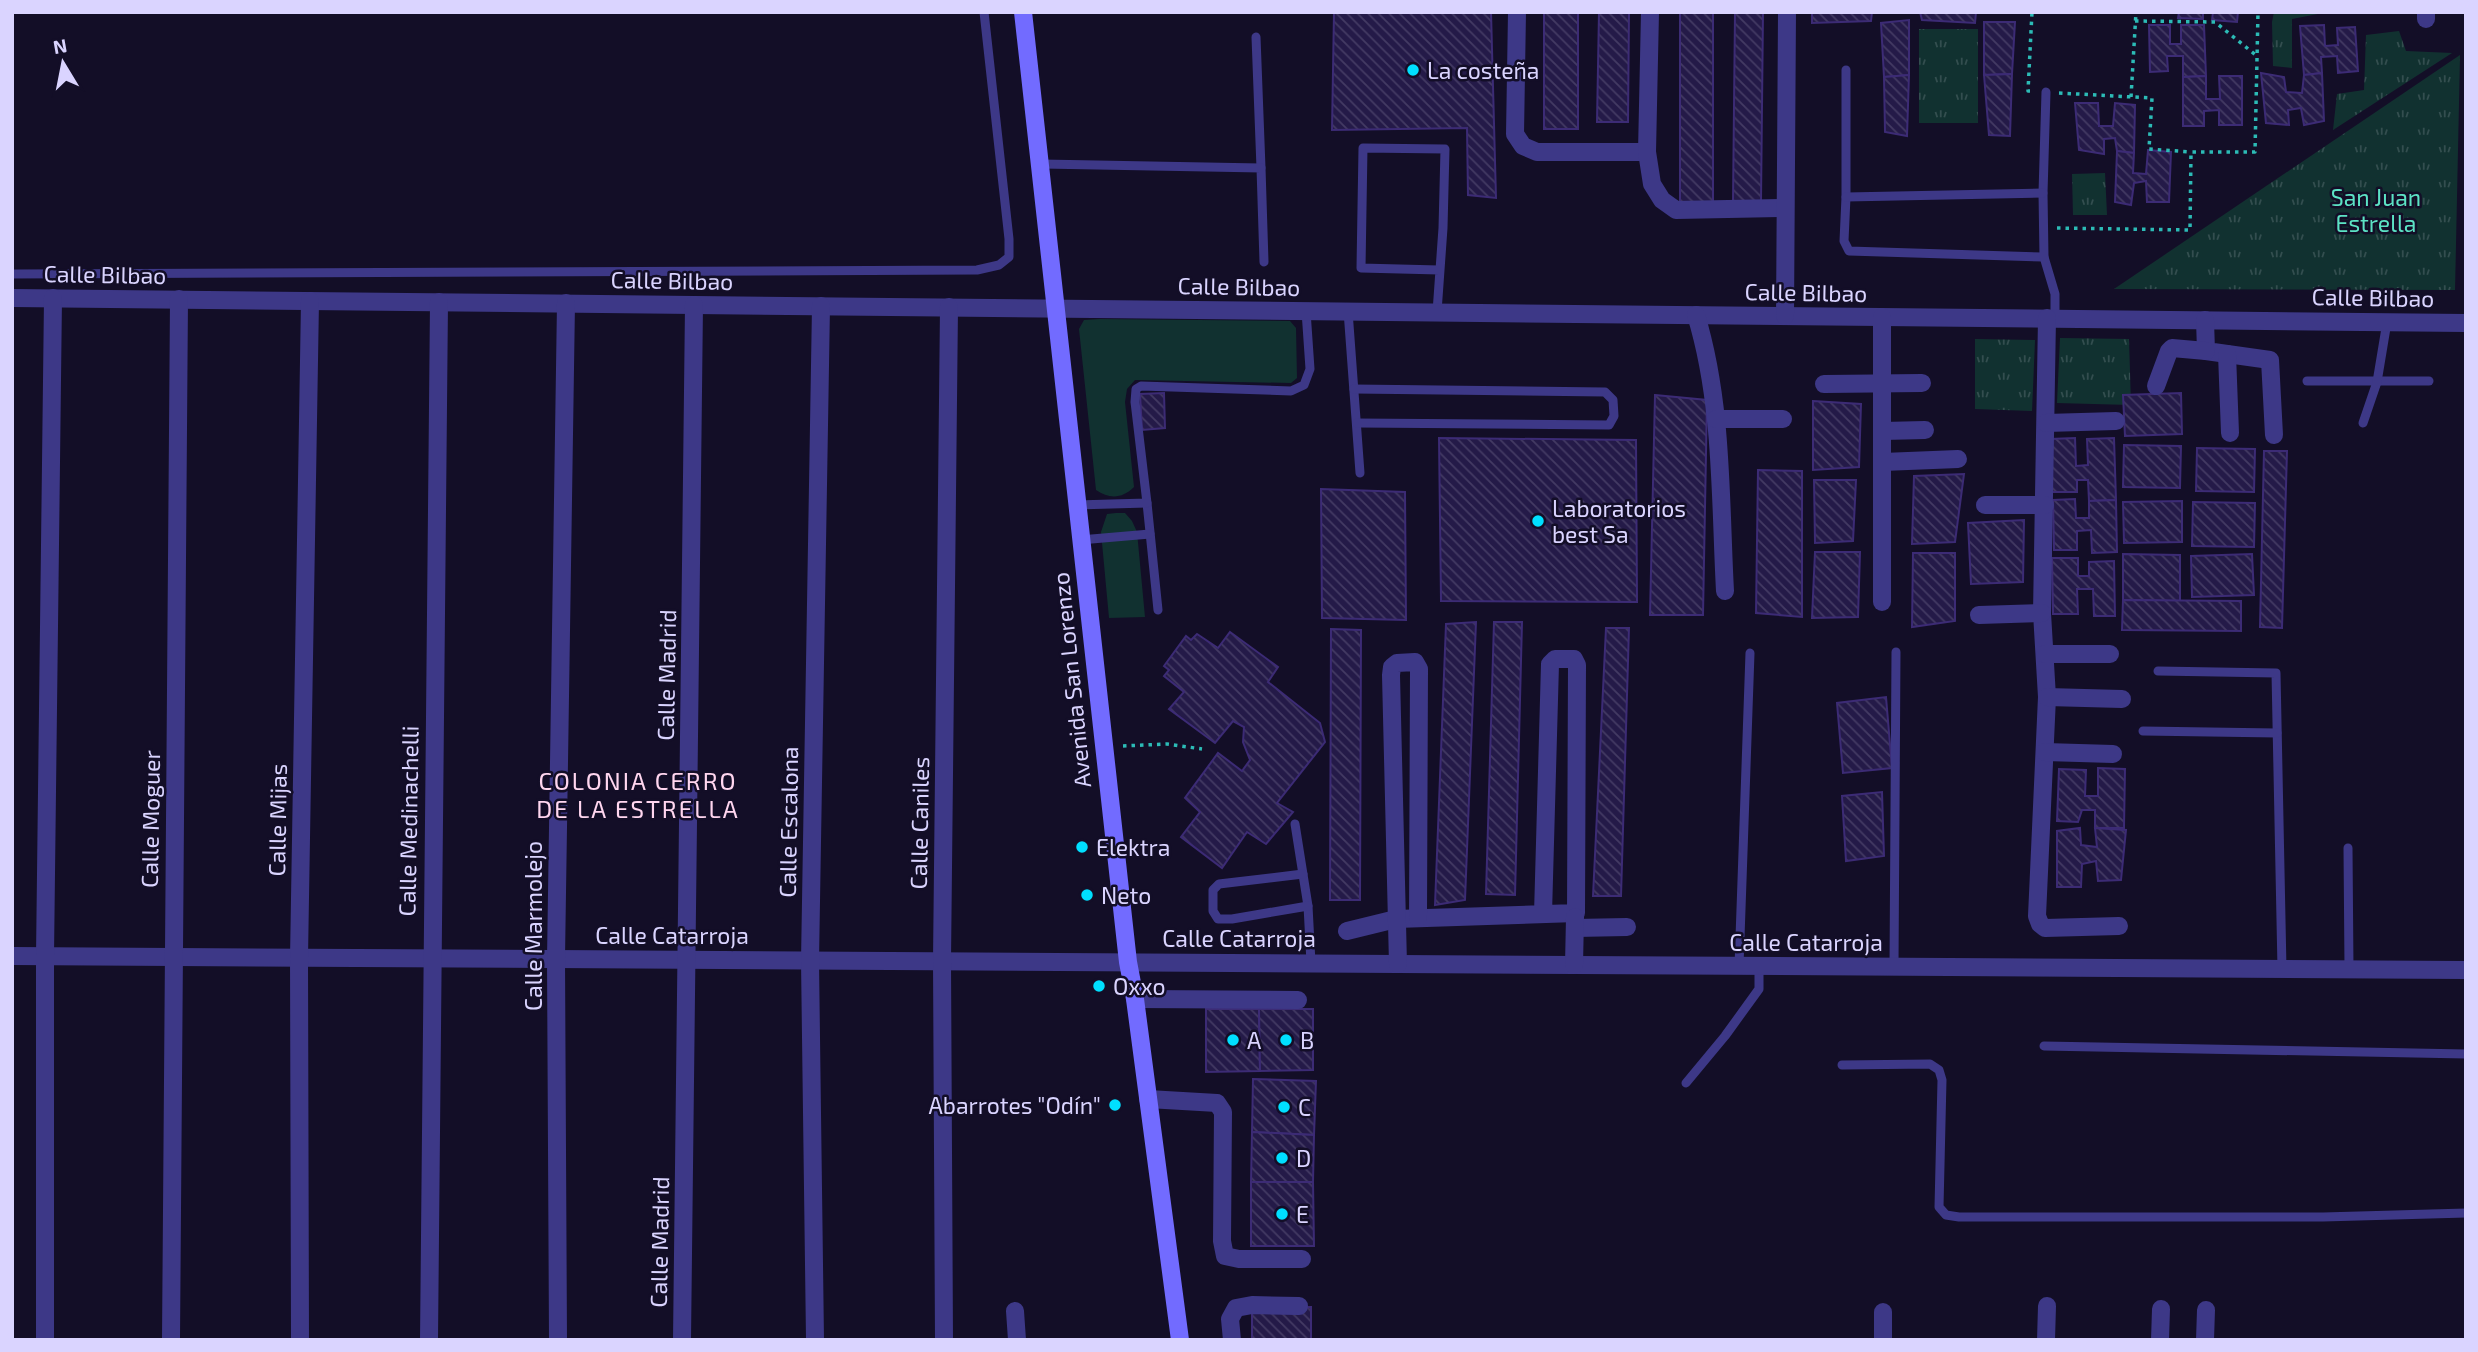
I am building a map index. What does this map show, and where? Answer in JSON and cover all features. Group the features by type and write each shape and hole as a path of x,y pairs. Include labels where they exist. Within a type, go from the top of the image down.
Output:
{"main road":[{"name":"Avenida San Lorenzo","path":"1023,12 1128,962 1180,1340"}],"street":[{"path":"1517,12 1515,134 1522,146 1537,152 1647,152"},
{"path":"1650,12 1647,152 1652,184 1662,200 1676,210 1784,208"},
{"path":"1785,316 1787,12"},
{"name":"Calle Bilbao","path":"12,298 2466,323"},
{"path":"45,1340 45,956 53,298"},
{"name":"Calle Moguer","path":"171,1340 179,299"},
{"name":"Calle Mijas","path":"300,1340 299,958 310,301"},
{"name":"Calle Medinachelli","path":"429,1340 439,302"},
{"name":"Calle Marmolejo","path":"558,1340 556,959 566,303"},
{"name":"Calle Madrid","path":"682,1340 694,304"},
{"name":"Calle Escalona","path":"815,1340 810,961 821,306"},
{"name":"Calle Caniles","path":"944,1340 942,961 949,307"},
{"path":"1696,315 1716,419 1724,591"},
{"path":"1882,317 1882,602"},
{"path":"2051,319 2042,613 2047,697 2037,916 2045,928 2119,926"},
{"path":"2206,320 2206,351"},
{"path":"2155,386 2172,348 2270,360 2274,435"},
{"path":"2227,354 2230,433"},
{"path":"1824,384 1922,383"},
{"path":"1716,419 1783,419"},
{"path":"2046,423 2116,421"},
{"path":"1882,431 1925,430"},
{"path":"1883,462 1958,459"},
{"path":"1985,505 2045,505"},
{"path":"1979,614 2042,613"},
{"path":"2045,654 2110,654"},
{"path":"1543,914 1550,664 1555,659 1574,659 1577,665 1574,965"},
{"path":"1398,964 1392,667 1397,663 1415,662 1419,669 1418,918"},
{"path":"2047,697 2122,699"},
{"path":"2045,752 2113,754"},
{"path":"1347,931 1396,919 1543,914 1627,928"},
{"name":"Calle Catarroja","path":"12,956 2466,970"},
{"path":"1135,999 1298,1000"},
{"path":"1148,1099 1217,1103 1223,1112 1222,1241 1225,1256 1239,1259 1302,1259"},
{"path":"1232,1340 1230,1319 1236,1308 1252,1305 1299,1306"},
{"path":"2046,1340 2047,1306"},
{"path":"2161,1309 2161,1340"},
{"path":"2205,1340 2206,1310"},
{"path":"1016,1311 1017,1340"},
{"path":"1883,1311 1883,1340"}],"lane":[{"path":"12,274 978,270 999,265 1009,257 1009,239 984,12"},
{"path":"1256,37 1264,262"},
{"path":"1846,70 1846,197 1843,241 1849,251 2044,257"},
{"path":"2046,92 2044,257 2055,294 2051,319"},
{"path":"1437,312 1445,149 1363,148 1361,268 1439,270"},
{"path":"1041,164 1261,167"},
{"path":"1846,197 2043,193"},
{"path":"1158,610 1135,402 1136,389 1149,385 1291,391 1304,385 1310,369 1306,311"},
{"path":"1348,311 1360,473"},
{"path":"2363,423 2376,382 2386,322"},
{"path":"2308,381 2430,381"},
{"path":"1353,389 1605,392 1613,400 1614,416 1609,425 1357,423"},
{"path":"1076,505 1147,503"},
{"path":"1080,540 1150,534"},
{"path":"1894,967 1896,652"},
{"path":"1739,966 1750,653"},
{"path":"2158,671 2276,673 2282,969"},
{"path":"2143,732 2277,733"},
{"path":"1295,824 1308,906 1311,963"},
{"path":"2348,848 2349,970"},
{"path":"1303,874 1219,884 1213,890 1213,911 1218,919 1232,919 1308,906"},
{"path":"1686,1083 1726,1037 1759,989 1759,966"},
{"path":"2044,1046 2466,1054"},
{"path":"1842,1065 1930,1064 1939,1070 1942,1080 1939,1206 1946,1215 2323,1217 2466,1213"}],"path":[{"path":"2032,12 2028,91 2152,98 2149,149 2191,152 2256,152 2258,12"},
{"path":"2131,97 2136,12"},
{"path":"2135,21 2215,22 2257,56"},
{"path":"2044,228 2190,230 2191,152"},
{"path":"1104,749 1167,744 1202,749"}],"green space":[{"path":"2274,12 2328,12 2292,19 2292,68 2273,66"},
{"path":"1919,29 1978,29 1978,123 1919,123"},
{"path":"2399,31 2406,51 2452,53 2333,130 2337,94 2364,90 2366,35"},
{"name":"San Juan Estrella","path":"2460,55 2455,290 2114,289"},
{"path":"2105,173 2107,215 2073,215 2072,174"},
{"path":"1084,320 1290,321 1296,328 1297,378 1291,383 1135,380 1127,389 1125,402 1134,487 1120,496 1106,495 1096,490 1079,329"},
{"path":"2060,338 2129,339 2131,405 2057,403"},
{"path":"1975,339 2035,340 2032,411 1975,409"},
{"path":"1125,513 1137,532 1145,617 1109,618 1101,532 1107,514"}],"building":[{"name":"La costeña","path":"1334,12 1491,12 1496,198 1468,195 1467,128 1332,130"},
{"path":"1544,12 1578,12 1578,129 1544,129"},
{"path":"1599,12 1629,12 1628,122 1597,122"},
{"path":"1680,12 1713,12 1713,203 1680,203"},
{"path":"1735,12 1763,12 1761,202 1733,202"},
{"path":"1812,12 1872,12 1871,21 1812,23"},
{"path":"1920,12 1976,12 1975,23 1922,20"},
{"path":"2179,12 2203,12 2203,19 2178,18"},
{"path":"2213,12 2238,12 2237,22 2212,20"},
{"path":"1909,20 1909,75 1884,77 1881,23"},
{"path":"1984,22 2015,22 2012,74 1984,75"},
{"path":"2149,25 2170,25 2170,44 2181,44 2181,25 2204,25 2206,76 2183,77 2183,56 2167,56 2168,71 2150,72"},
{"path":"2324,25 2325,46 2338,45 2337,28 2355,27 2358,71 2338,73 2337,56 2321,57 2322,73 2304,75 2300,26"},
{"path":"2261,73 2284,77 2286,92 2302,93 2304,75 2322,73 2324,121 2304,125 2301,108 2288,110 2289,125 2266,123"},
{"path":"2012,74 2010,136 1989,135 1984,75"},
{"path":"1909,75 1907,136 1885,132 1884,77"},
{"path":"2206,76 2206,99 2220,99 2219,76 2242,76 2242,125 2219,125 2219,110 2204,111 2204,126 2183,126 2183,77"},
{"path":"2075,103 2098,103 2099,126 2113,126 2115,103 2135,105 2134,153 2117,151 2115,138 2104,139 2104,154 2079,150"},
{"path":"2148,150 2171,152 2169,202 2147,202 2146,181 2134,183 2131,205 2115,202 2117,151 2134,153 2133,173 2146,174"},
{"path":"1164,393 1165,428 1142,430 1140,394"},
{"path":"2181,393 2182,434 2125,436 2123,395"},
{"path":"1655,395 1707,400 1703,615 1650,615"},
{"path":"1813,401 1861,404 1859,467 1813,470"},
{"name":"Laboratorios best Sa","path":"1439,438 1636,440 1637,602 1441,601"},
{"path":"2075,438 2076,466 2088,465 2087,439 2114,438 2116,500 2089,501 2088,480 2077,480 2077,492 2052,492 2050,439"},
{"path":"2124,445 2181,446 2180,488 2123,487"},
{"path":"2197,448 2255,449 2254,492 2196,491"},
{"path":"2264,451 2287,451 2282,628 2260,627"},
{"path":"1758,470 1802,471 1802,617 1756,613"},
{"path":"1964,474 1955,542 1912,544 1914,476"},
{"path":"1814,480 1856,480 1853,541 1815,543"},
{"path":"1321,489 1405,492 1406,620 1322,618"},
{"path":"2075,499 2076,518 2089,518 2089,501 2116,500 2117,552 2092,553 2091,530 2077,531 2077,550 2054,550 2053,500"},
{"path":"2182,501 2182,542 2124,543 2123,502"},
{"path":"2193,502 2255,503 2254,547 2192,546"},
{"path":"2024,520 2023,582 1971,584 1968,523"},
{"path":"1815,552 1860,552 1858,617 1812,618"},
{"path":"1913,553 1955,553 1955,621 1912,627"},
{"path":"2123,554 2180,555 2180,601 2123,600"},
{"path":"2252,554 2254,595 2192,597 2191,556"},
{"path":"2052,558 2078,558 2078,576 2089,576 2089,562 2114,561 2115,616 2094,616 2093,589 2077,589 2078,614 2053,614"},
{"path":"2123,600 2241,601 2241,631 2122,630"},
{"path":"1476,622 1465,900 1435,905 1446,624"},
{"path":"1494,622 1522,622 1515,895 1486,894"},
{"path":"1606,628 1629,628 1621,896 1593,896"},
{"path":"1331,629 1361,630 1360,900 1330,900"},
{"path":"1230,632 1278,667 1268,682 1320,723 1325,742 1277,803 1293,812 1266,844 1247,832 1222,868 1181,837 1200,812 1185,798 1218,753 1242,771 1250,760 1243,742 1244,727 1233,721 1215,743 1169,709 1184,692 1164,676 1169,670 1164,666 1186,636 1191,640 1197,634 1218,648"},
{"path":"1886,697 1892,768 1843,773 1837,703"},
{"path":"2098,768 2125,769 2124,828 2095,828 2095,810 2082,810 2078,822 2057,821 2059,769 2086,770 2085,796 2098,796"},
{"path":"1882,792 1884,856 1846,861 1842,796"},
{"path":"2080,828 2081,845 2097,847 2095,828 2126,830 2121,880 2098,881 2096,861 2082,864 2081,887 2057,887 2057,831"},
{"name":"A","path":"1206,1009 1259,1009 1260,1071 1206,1072"},
{"name":"B","path":"1259,1009 1313,1009 1313,1070 1260,1071"},
{"name":"C","path":"1253,1079 1316,1081 1314,1135 1252,1132"},
{"name":"D","path":"1252,1132 1314,1135 1313,1182 1251,1182"},
{"name":"E","path":"1251,1182 1313,1182 1314,1246 1251,1246"},
{"path":"1311,1307 1311,1340 1252,1340 1252,1308"}],"place":[{"name":"La costeña","path":"1413,70"},
{"name":"Laboratorios best Sa","path":"1538,521"},
{"name":"Elektra","path":"1082,847"},
{"name":"Neto","path":"1087,895"},
{"name":"Oxxo","path":"1099,986"},
{"name":"A","path":"1233,1040"},
{"name":"B","path":"1286,1040"},
{"name":"Abarrotes \"Odín\"","path":"1115,1105"},
{"name":"C","path":"1284,1107"},
{"name":"D","path":"1282,1158"},
{"name":"E","path":"1282,1214"}],"district":[{"name":"COLONIA CERRO DE LA ESTRELLA","path":"638,794"}]}
